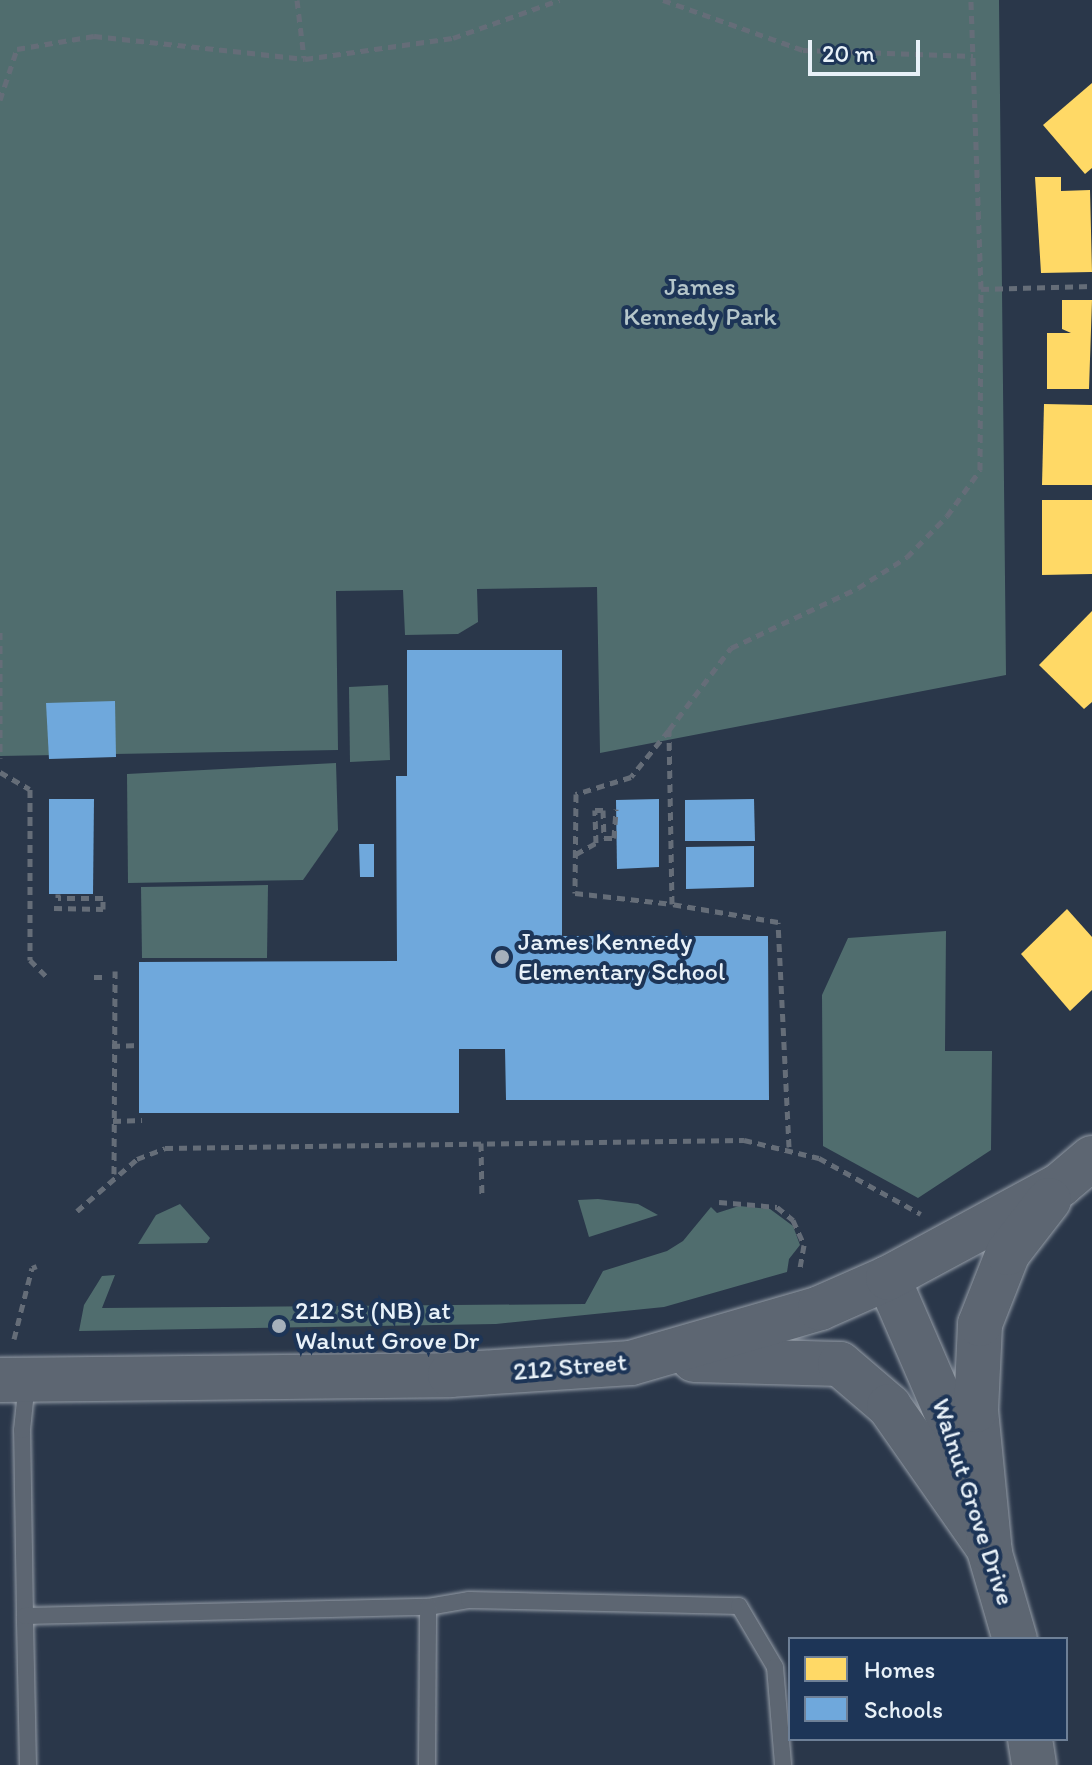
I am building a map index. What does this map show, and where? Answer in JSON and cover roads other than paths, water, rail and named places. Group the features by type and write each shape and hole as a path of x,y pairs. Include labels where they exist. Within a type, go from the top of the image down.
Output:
{"street":[{"name":"212 Street","path":"13,1380 450,1375 631,1363 820,1308 888,1278 1076,1172"},
{"path":"990,1550 976,1410 980,1324 1008,1253 1076,1172"},
{"name":"Walnut Grove Drive","path":"888,1278 955,1433 1014,1637"},
{"path":"631,1363 733,1359 840,1364 889,1406 990,1550"},
{"path":"1030,1741 1034,1765"}],"lane":[{"path":"13,1380 22,1430 28,1765"},
{"path":"25,1616 428,1607 469,1600 739,1606 775,1667 783,1765"},
{"path":"427,1765 428,1607"}],"place":[{"name":"James Kennedy Elementary School","path":"502,957"},
{"name":"212 St (NB) at Walnut Grove Dr","path":"279,1326"}],"park label":[{"name":"James Kennedy Park","path":"700,302"}]}
